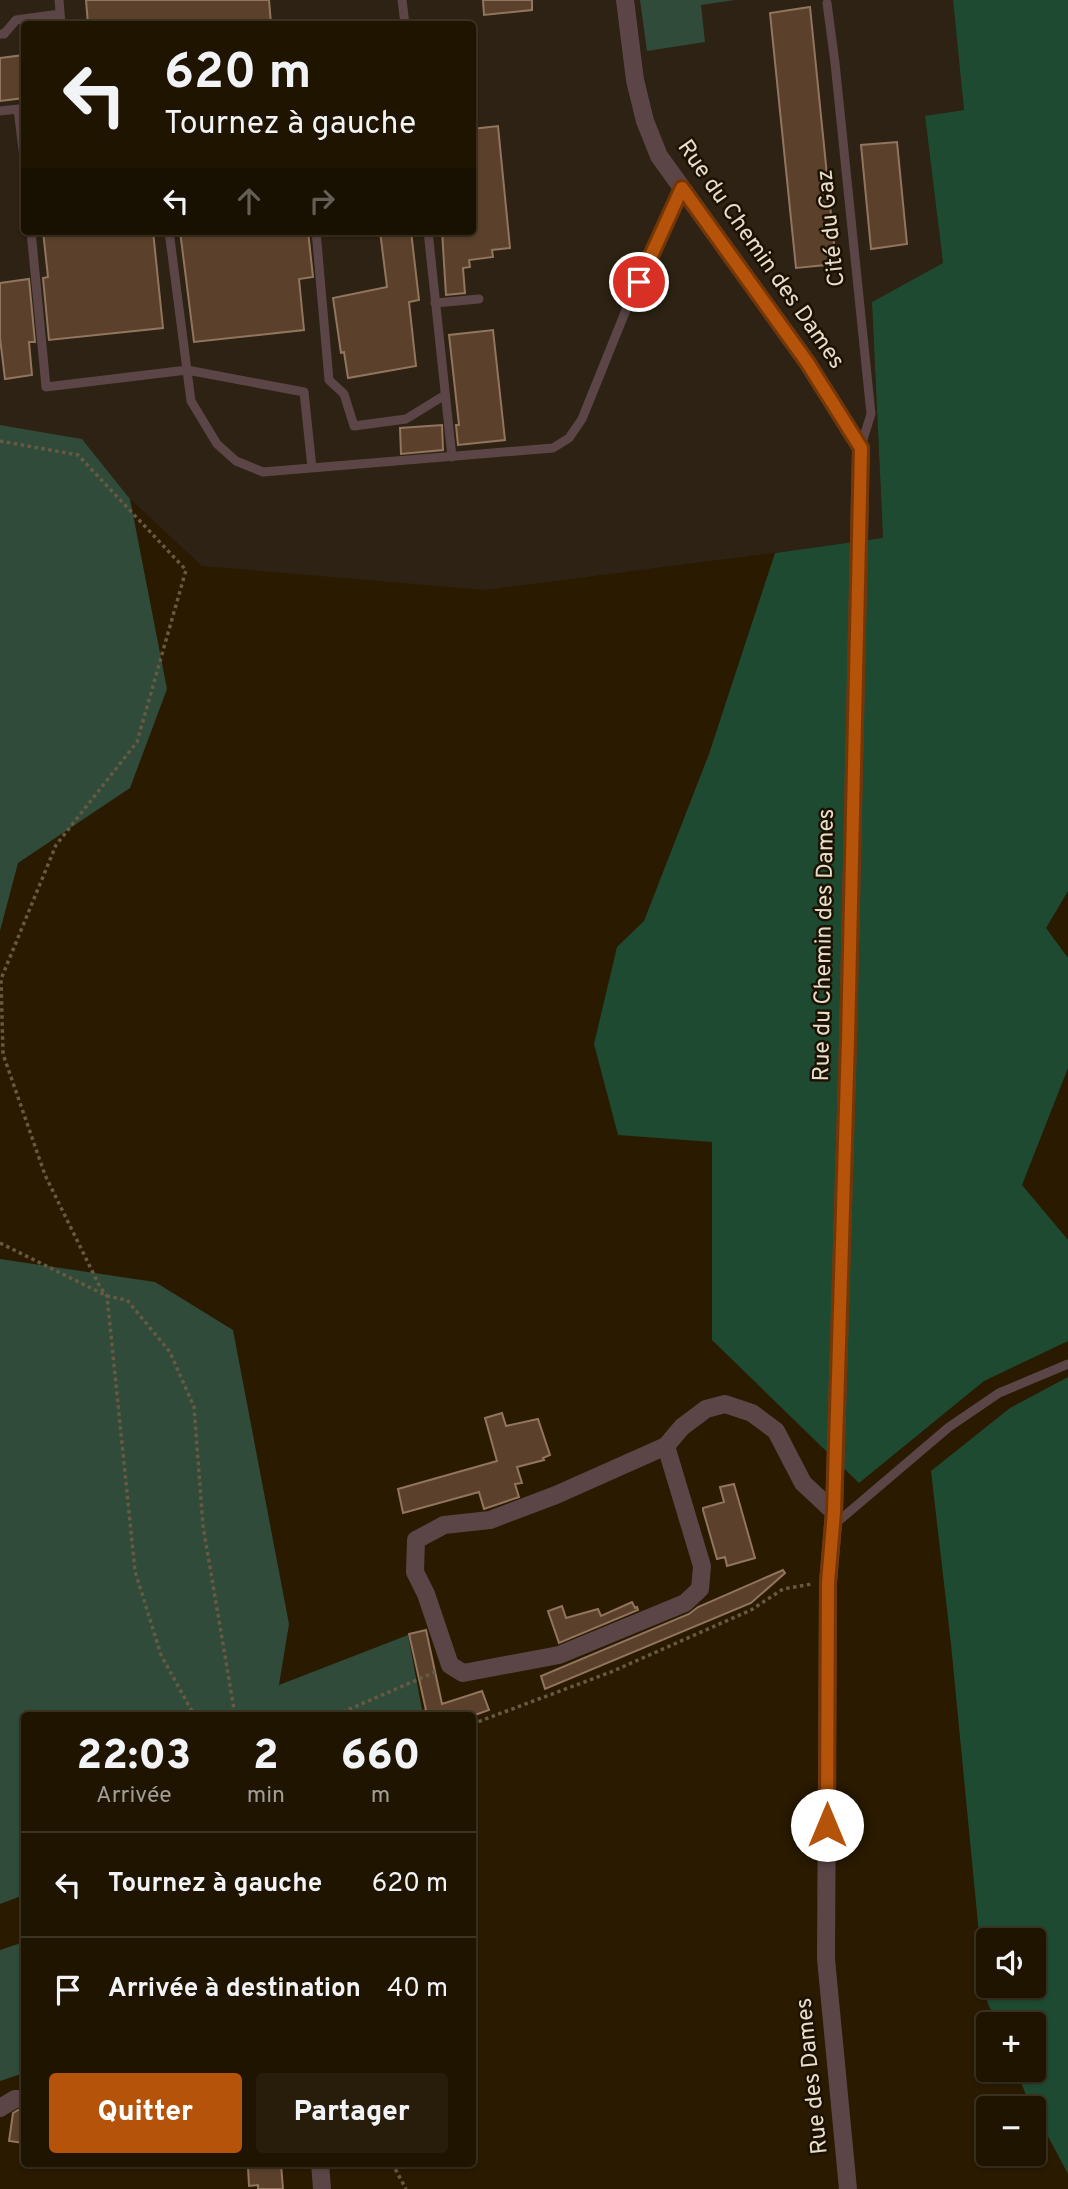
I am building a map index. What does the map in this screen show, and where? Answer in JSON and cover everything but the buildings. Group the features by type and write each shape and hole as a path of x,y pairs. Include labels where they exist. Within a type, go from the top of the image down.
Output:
{"street":[{"name":"Rue du Chemin des Dames","path":"625,0 635,80 645,121 659,156 807,362 861,448 848,1040 833,1519 828,1583 826,1959"},
{"path":"666,1446 702,1566 700,1589 685,1603 559,1655 463,1673 450,1665 426,1594 415,1572 416,1541 444,1525 489,1520 556,1495 666,1446 682,1427 706,1409 725,1404 752,1413 776,1431 803,1483 833,1519"},
{"name":"Rue des Dames","path":"826,1959 848,2189"},
{"path":"0,2108 15,2099 21,2099"},
{"path":"320,2167 322,2189"}],"lane":[{"path":"59,0 61,21"},
{"path":"402,0 405,21"},
{"name":"Cité du Gaz","path":"827,3 871,414 861,448"},
{"path":"0,34 5,34 16,20 60,13"},
{"path":"0,111 18,109 21,130"},
{"path":"170,235 191,401 217,444 236,461 262,472 553,448 569,438 582,419 628,305 682,188"},
{"path":"31,235 46,387 187,370 304,392 312,468"},
{"path":"316,235 329,380 344,394 354,426 406,419 445,396"},
{"path":"428,235 452,457"},
{"path":"435,303 479,299"},
{"path":"833,1519 949,1427 999,1393 1068,1364"}],"path":[{"path":"0,441 78,455 186,570 137,742 56,845 1,979 3,1054 45,1175 100,1287 107,1296 135,1571 161,1655 192,1712"},
{"path":"0,1064 3,1054"},
{"path":"0,1243 107,1296 127,1300 170,1352 194,1407 203,1526 234,1712"},
{"path":"476,1723 611,1672 751,1610 783,1588 828,1583"},
{"path":"343,1712 450,1665"},
{"path":"394,2167 406,2189"}],"shaded area":[{"path":"0,0 953,0 964,110 925,117 943,263 872,302 883,539 485,590 202,566 130,499 82,439 0,425"}],"green space":[{"path":"640,0 735,0 701,5 705,42 647,51"},
{"path":"953,0 1068,0 1068,891 1046,928 1068,958 1068,1068 1022,1185 1068,1240 1068,1341 984,1381 859,1483 712,1340 712,1142 618,1135 594,1044 617,947 644,921 709,754 775,553 883,538 872,302 943,263 925,116 964,110"},
{"path":"0,425 82,439 130,499 167,689 130,788 18,863 0,931"},
{"path":"0,1259 155,1282 233,1330 289,1624 279,1685 408,1635 422,1712 21,1712 21,1896 0,1904"},
{"path":"1068,1377 1068,2174 1046,2133 1046,2096 1027,2096 1021,2082 1046,2082 1046,2012 992,2012 986,1998 1046,1998 1046,1928 978,1928 931,1471 1010,1408"},
{"path":"21,1943 21,2074 0,2081 0,1950"}],"route":[{"path":"639,282 682,188 807,362 861,448 848,1040 834,1512 828,1583 827,1825"}]}
